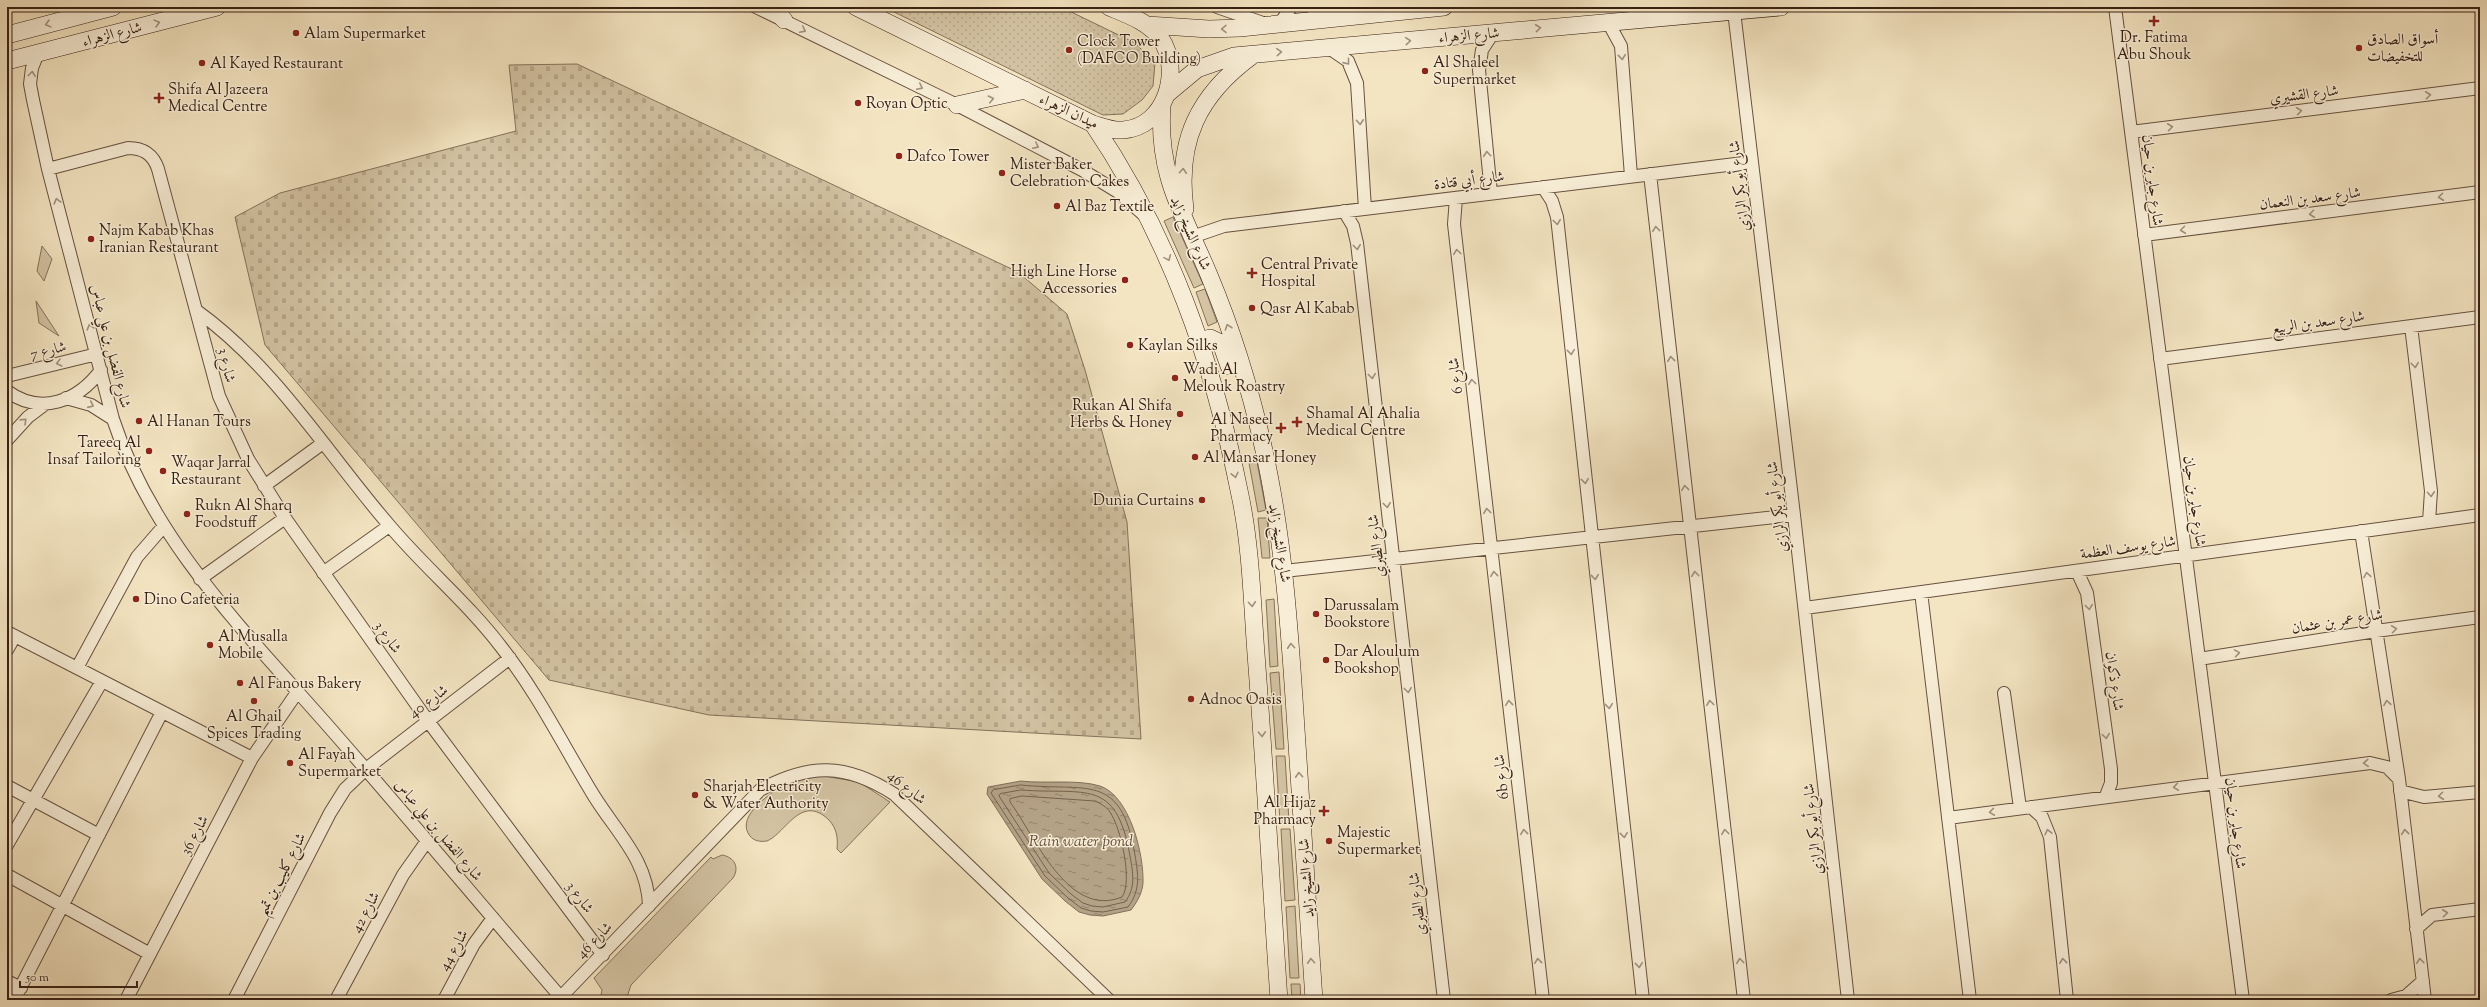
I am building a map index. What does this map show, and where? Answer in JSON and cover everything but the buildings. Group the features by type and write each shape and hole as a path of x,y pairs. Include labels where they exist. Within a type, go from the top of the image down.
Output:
{"main road":[{"name":"شارع الزهراء","path":"7,34 112,7"},
{"name":"شارع الزهراء","path":"7,62 217,7"},
{"path":"773,7 784,20"},
{"name":"ميدان الزهراء","path":"856,7 1093,124 1124,130 1139,126 1152,117 1165,99 1171,75 1169,56 1160,39 1147,25 1110,7"},
{"name":"شارع الزهراء","path":"1147,25 1209,29 1275,25 1444,7"},
{"name":"شارع الزهراء","path":"1165,99 1197,69 1215,61 1255,54 1781,7"},
{"path":"1192,237 1185,208 1183,177 1185,148 1194,120 1210,94 1230,72 1255,54"},
{"path":"957,105 1025,90"},
{"name":"شارع الشيخ زايد","path":"1165,99 1161,136 1165,167 1174,197 1225,317 1252,401 1272,492 1284,572 1314,1000"},
{"name":"شارع الشيخ زايد","path":"1093,124 1134,188 1173,267 1200,342 1224,428 1240,497 1248,558 1279,1000"},
{"path":"1200,342 1210,338 1221,343 1234,378 1244,394 1252,401"}],"street":[{"path":"756,7 957,105 1101,180 1152,222"},
{"path":"1217,7 1275,25 1291,7"},
{"path":"1311,7 1325,19"},
{"name":"شارع جابر بن حيان","path":"2115,7 2243,1000"},
{"name":"شارع أبو بكر الرازي","path":"1734,11 1805,608 1848,1000"},
{"path":"1608,22 1620,46 1631,176"},
{"path":"1491,193 1479,70 1482,50 1493,33"},
{"path":"1329,48 1348,62 1357,83 1365,209"},
{"name":"شارع الفضل بن علي عباس","path":"38,53 32,68 30,84 48,169 113,419 133,474 163,527 200,579 366,769 561,999"},
{"name":"شارع القشيري","path":"2131,132 2480,88"},
{"name":"شارع 3","path":"48,169 128,148 141,149 152,157 158,169 219,396 237,439 264,486 323,573 428,721 603,955"},
{"name":"شارع أبي قتادة","path":"1192,237 1224,226 1752,162"},
{"path":"1650,174 1744,1000"},
{"path":"1543,187 1552,201 1557,217 1642,1000"},
{"name":"شارع سعد بن النعمان","path":"2144,235 2480,192"},
{"name":"شارع 6","path":"1456,198 1454,224 1492,549"},
{"name":"شارع الطبري","path":"1344,211 1353,226 1357,243 1444,1000"},
{"path":"197,311 221,328 263,367 389,526 492,636 510,658 558,731 595,798 639,863 648,891 649,906"},
{"name":"شارع سعد بن الربيع","path":"2160,359 2480,317"},
{"path":"2411,326 2431,491 2429,522"},
{"name":"شارع 7","path":"7,376 97,354"},
{"path":"7,440 44,405 66,398 86,387 101,370"},
{"path":"7,391 22,401 44,405"},
{"path":"66,398 91,405 113,419"},
{"path":"264,486 323,443"},
{"path":"1284,572 1794,515"},
{"name":"شارع يوسف العظمة","path":"1805,608 2480,515"},
{"path":"200,579 285,518"},
{"path":"323,573 389,526"},
{"path":"77,668 138,557 149,541 163,527"},
{"path":"2360,531 2400,785 2425,1000"},
{"name":"6b شارع","path":"1492,549 1543,1000"},
{"name":"شارع ذكوان","path":"2077,571 2087,593 2111,769 2111,783 2106,796"},
{"path":"1920,592 1970,1000"},
{"name":"شارع عمر بن عثمان","path":"2199,659 2376,631 2480,617"},
{"path":"7,650 11,634 252,758"},
{"name":"شارع 40","path":"366,769 510,658"},
{"path":"7,845 102,681"},
{"name":"شارع 36","path":"126,1000 252,758 298,691"},
{"path":"2004,693 2025,808"},
{"path":"14,1000 162,712"},
{"path":"1948,818 2215,781 2370,763 2387,767 2400,785 2424,798 2480,792"},
{"name":"شارع كليب بن تميم","path":"234,1000 337,801 366,769"},
{"name":"شارع 46","path":"561,999 760,790 781,778 804,771 827,769 851,773 874,781 894,794 1109,1000"},
{"path":"7,786 99,835"},
{"path":"2025,808 2042,817 2050,837 2067,1000"},
{"name":"شارع 42","path":"336,1000 403,875 427,841"},
{"path":"7,875 150,954"},
{"path":"2416,929 2432,915 2480,908"},
{"name":"شارع 44","path":"444,1000 474,944 493,918"},
{"path":"7,981 20,988"},
{"path":"2391,1000 2406,996 2422,981"}],"green space":[{"path":"884,7 1061,7 1135,43 1155,63 1153,86 1142,100 1123,114 1103,115"},
{"path":"577,64 1018,272 1067,314 1085,370 1127,522 1141,739 709,715 549,680 265,345 235,217 280,193 516,131 509,65"},
{"path":"1173,217 1203,284 1194,288 1164,221"},
{"path":"42,246 52,259 44,281 37,271"},
{"path":"1205,289 1217,322 1208,326 1196,292"},
{"path":"36,301 59,336 39,323"},
{"path":"1257,462 1266,510 1258,512 1249,463"},
{"path":"1258,518 1267,518 1270,558 1262,558"},
{"path":"1274,599 1278,666 1270,667 1266,600"},
{"path":"1279,672 1284,749 1276,749 1270,673"},
{"path":"1276,756 1285,756 1289,822 1280,823"},
{"path":"824,776 859,782 890,802 841,853 837,849 836,834 832,823 819,813 810,811 795,817 774,837 767,841 757,841 750,836 746,823 753,810 765,798 793,781"},
{"path":"1281,829 1290,829 1295,900 1285,901"},
{"path":"722,855 730,858 735,863 736,870 733,878 631,985 626,1000 600,1000 602,990 594,978 711,857 713,859"},
{"path":"1295,906 1299,978 1290,978 1286,907"},
{"path":"1291,984 1300,984 1301,1000 1292,1000"}],"water":[{"name":"Rain water pond","path":"1021,781 1091,784 1100,786 1111,792 1120,801 1133,828 1138,843 1143,871 1142,891 1131,910 1103,916 1079,912 1042,879 987,794 988,787"}],"place":[{"name":"Dr. Fatima Abu Shouk","path":"2154,21"},
{"name":"Alam Supermarket","path":"296,33"},
{"name":"أسواق الصادق للتخفيضات","path":"2359,48"},
{"name":"Clock Tower (DAFCO Building)","path":"1069,50"},
{"name":"Al Kayed Restaurant","path":"202,63"},
{"name":"Al Shaleel Supermarket","path":"1425,71"},
{"name":"Shifa Al Jazeera Medical Centre","path":"159,98"},
{"name":"Royan Optic","path":"858,103"},
{"name":"Dafco Tower","path":"899,156"},
{"name":"Mister Baker Celebration Cakes","path":"1002,173"},
{"name":"Al Baz Textile","path":"1057,206"},
{"name":"Najm Kabab Khas Iranian Restaurant","path":"91,239"},
{"name":"Central Private Hospital","path":"1252,273"},
{"name":"High Line Horse Accessories","path":"1125,280"},
{"name":"Qasr Al Kabab","path":"1252,308"},
{"name":"Kaylan Silks","path":"1130,345"},
{"name":"Wadi Al Melouk Roastry","path":"1175,378"},
{"name":"Rukan Al Shifa Herbs & Honey","path":"1180,414"},
{"name":"Al Hanan Tours","path":"139,421"},
{"name":"Shamal Al Ahalia Medical Centre","path":"1297,422"},
{"name":"Al Naseel Pharmacy","path":"1281,428"},
{"name":"Tareeq Al Insaf Tailoring","path":"149,451"},
{"name":"Al Mansar Honey","path":"1195,457"},
{"name":"Waqar Jarral Restaurant","path":"163,471"},
{"name":"Dunia Curtains","path":"1202,500"},
{"name":"Rukn Al Sharq Foodstuff","path":"187,514"},
{"name":"Dino Cafeteria","path":"136,599"},
{"name":"Darussalam Bookstore","path":"1316,614"},
{"name":"Al Musalla Mobile","path":"210,645"},
{"name":"Dar Aloulum Bookshop","path":"1326,660"},
{"name":"Al Fanous Bakery","path":"240,683"},
{"name":"Adnoc Oasis","path":"1191,699"},
{"name":"Al Ghail Spices Trading","path":"254,701"},
{"name":"Al Fayah Supermarket","path":"290,763"},
{"name":"Sharjah Electricity & Water Authority","path":"695,795"},
{"name":"Al Hijaz Pharmacy","path":"1324,811"},
{"name":"Majestic Supermarket","path":"1329,841"}]}
